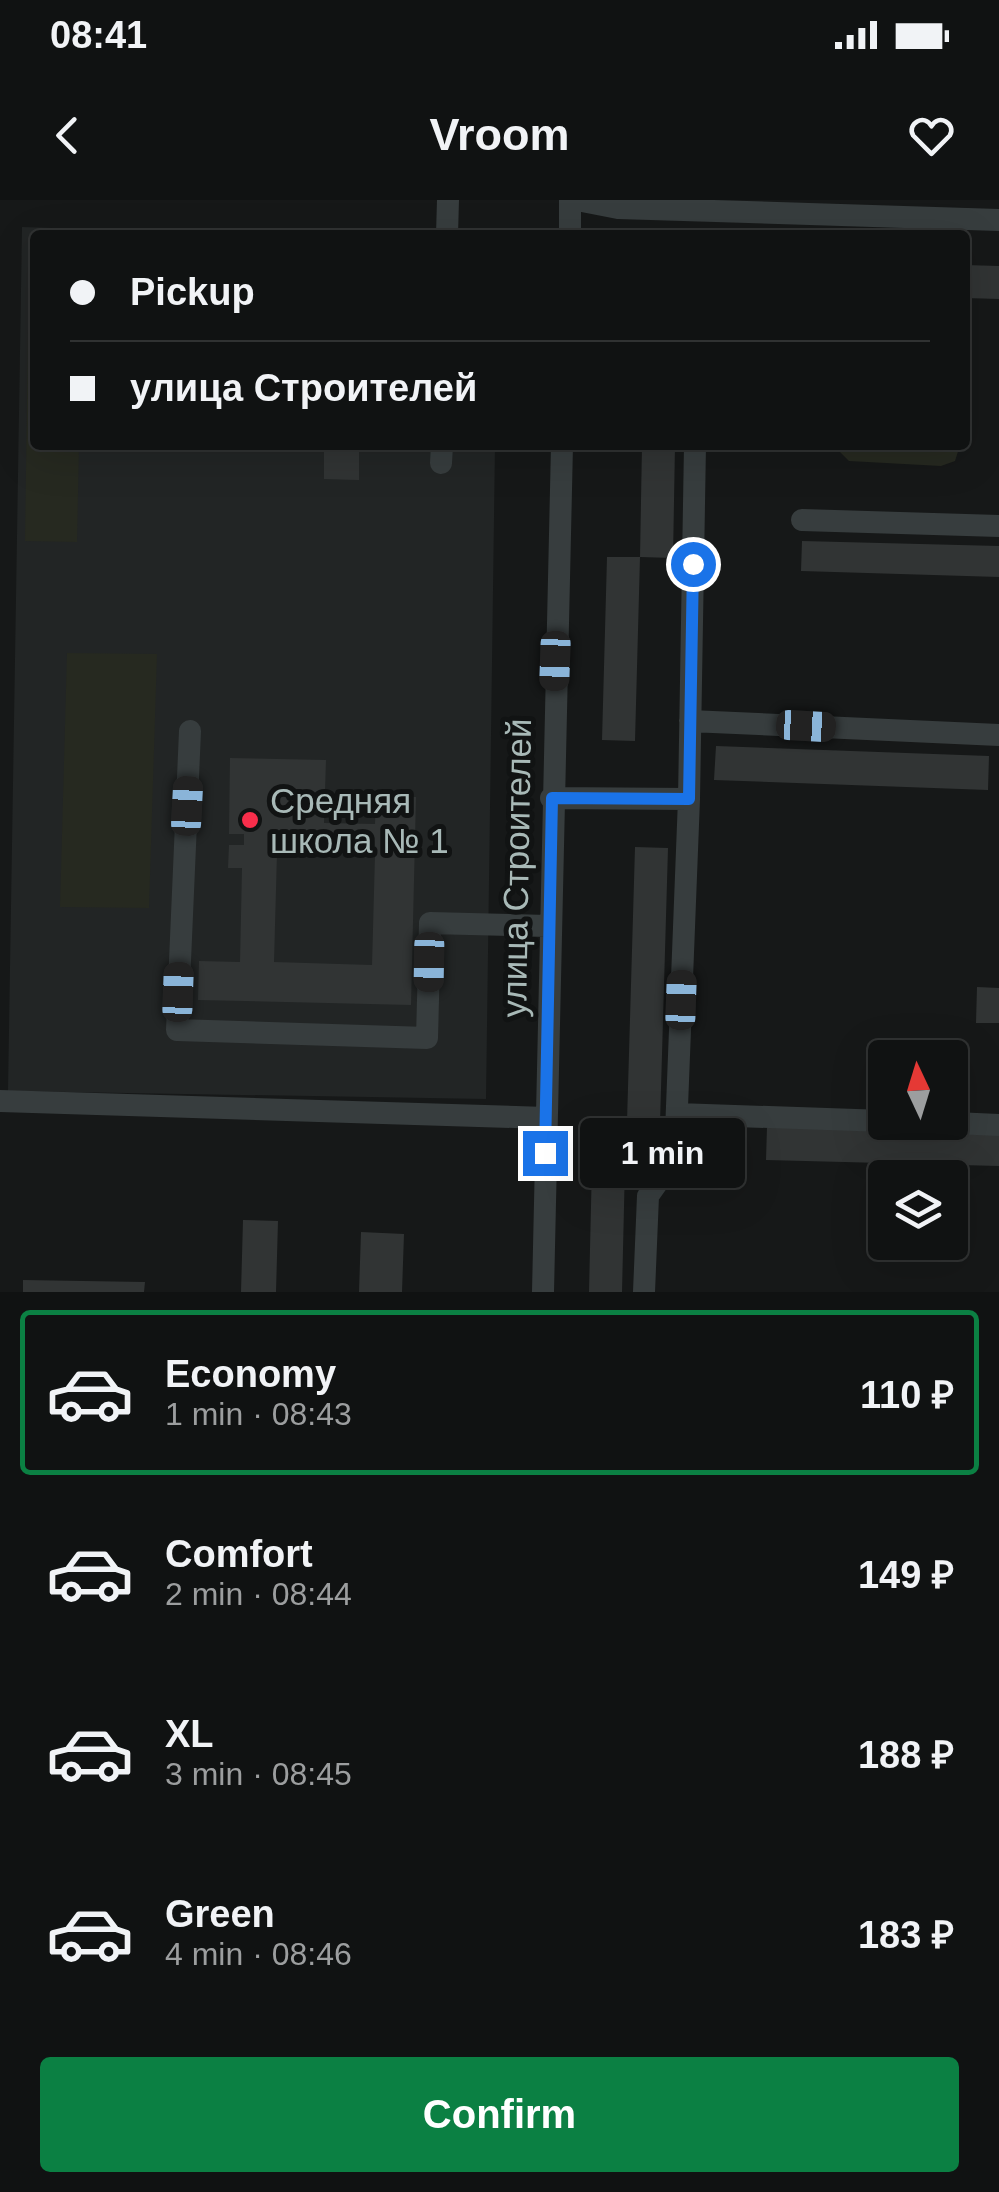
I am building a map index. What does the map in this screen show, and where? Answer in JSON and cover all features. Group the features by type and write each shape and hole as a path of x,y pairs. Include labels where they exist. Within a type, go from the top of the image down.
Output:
{"street":[{"path":"446,230 448,200"},
{"path":"571,230 574,200 618,208 999,220"},
{"path":"698,230 699,211"},
{"name":"улица Строителей","path":"543,1292 562,450"},
{"path":"644,1292 648,1196 675,1158 689,799 694,450"},
{"path":"802,520 999,526"},
{"path":"690,721 999,734"},
{"path":"190,732 177,1030 427,1038 430,924 550,926"},
{"path":"552,798 689,799"},
{"path":"0,1098 546,1118"},
{"path":"0,1098 512,1103"},
{"path":"676,1114 868,1120"},
{"path":"968,1124 999,1125"}],"shaded area":[{"name":"Средняя школа № 1","path":"22,227 111,230 30,230 30,450 495,450 486,1099 8,1091"},
{"path":"29,259 30,450 79,450 77,542 25,541"},
{"path":"838,450 958,450 955,461 941,466 849,461"},
{"path":"67,653 157,654 149,908 60,907"}],"building":[{"path":"970,265 999,266 999,299 970,298"},
{"path":"324,450 359,450 359,480 324,479"},
{"path":"642,450 675,450 673,558 640,557"},
{"path":"802,541 999,546 999,577 801,571"},
{"path":"607,557 640,557 635,741 602,740"},
{"path":"716,746 989,756 988,790 714,780"},
{"path":"230,758 326,760 324,823 375,824 376,797 416,797 411,1005 198,1000 199,961 240,962 242,868 228,868 229,845 244,845 244,834 229,834","holes":["277,853 375,855 372,965 274,962"]},
{"path":"635,847 668,848 660,1123 627,1122"},
{"path":"977,987 999,988 999,1023 976,1023"},
{"path":"593,1121 626,1122 622,1292 589,1292"},
{"path":"767,1127 868,1129 868,1140 968,1140 968,1131 999,1132 999,1166 968,1165 968,1160 766,1160"},
{"path":"243,1220 278,1221 276,1292 241,1292"},
{"path":"361,1232 404,1234 402,1292 359,1292"},
{"path":"23,1280 145,1282 144,1292 23,1292"}],"place":[{"name":"Средняя школа № 1","path":"250,820"}],"route":[{"path":"545,1153 552,798 689,799 693,564"}]}
